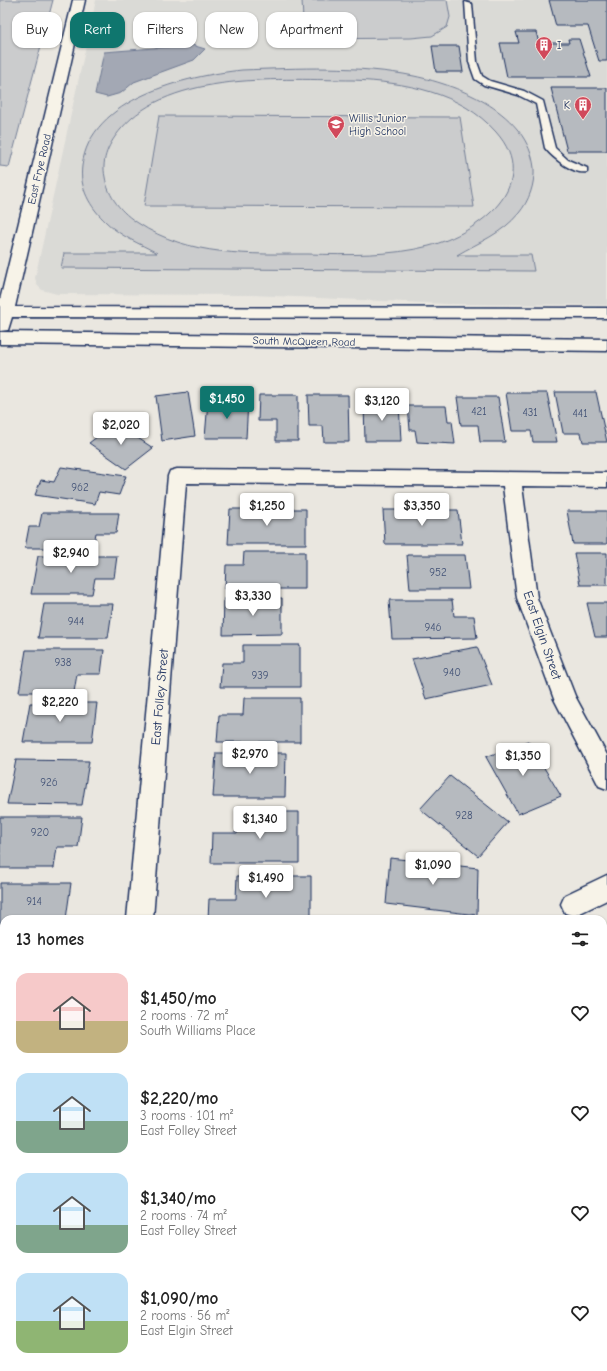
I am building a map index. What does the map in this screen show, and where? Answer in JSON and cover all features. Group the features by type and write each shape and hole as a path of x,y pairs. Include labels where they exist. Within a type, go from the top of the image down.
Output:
{"street":[{"name":"East Frye Road","path":"0,338 2,312 79,0"},
{"path":"2,312 607,313"},
{"name":"South McQueen Road","path":"0,338 607,345"},
{"name":"East Folley Street","path":"140,915 177,476 512,480"},
{"path":"512,480 607,480"},
{"name":"East Elgin Street","path":"512,480 527,598 565,699 607,778"},
{"path":"574,904 607,887"}],"lane":[{"path":"468,4 473,62 478,77 487,83 521,93 540,104 550,148 553,154 564,162 584,170"}],"shaded area":[{"path":"0,0 53,0 50,12 12,12 12,48 40,48 9,167 0,166"},
{"name":"Willis Junior High School","path":"96,0 607,0 607,305 448,304 252,295 57,294 42,290 37,285 35,278 85,48 125,48 125,12 93,12"},
{"path":"302,0 447,0 450,17 447,27 432,36 411,38 357,39 357,12 303,12"},
{"path":"197,47 205,49 194,60 134,82 121,93 107,97 95,94 104,52 154,48 197,48"},
{"path":"307,68 372,70 414,76 432,81 471,95 489,105 506,117 519,132 529,149 534,168 531,192 519,213 505,227 457,255 531,255 534,271 61,268 64,253 157,253 118,232 95,210 87,197 82,182 82,166 89,143 102,123 121,107 144,95 169,85 219,73 242,70","holes":["295,79 372,81 411,87 449,98 482,118 496,132 509,152 512,170 508,188 498,204 484,218 467,230 448,240 429,246 399,252 354,255 242,253 199,248 158,234 132,219 121,209 109,191 105,177 104,164 107,152 113,140 121,129 142,110 169,96 198,88 230,82"]},
{"path":"159,116 460,117 474,207 144,206"}],"building":[{"path":"549,0 607,0 607,61 599,61 588,26 556,26"},
{"name":"I","path":"516,32 536,32 539,43 569,43 568,39 579,39 591,77 507,77 500,43 519,43"},
{"path":"432,46 459,46 463,72 436,72"},
{"name":"K","path":"551,88 607,88 607,151 567,151"},
{"path":"188,392 195,436 162,441 156,396"},
{"path":"555,392 596,392 607,442 583,442 581,433 563,433"},
{"path":"506,393 547,393 557,442 533,442 531,431 512,431"},
{"path":"259,395 298,395 298,441 276,441 276,421 258,421"},
{"path":"308,395 348,395 349,442 324,442 323,426 309,426"},
{"path":"457,397 498,397 505,442 480,442 478,425 461,425"},
{"path":"208,401 248,401 246,438 205,438"},
{"path":"364,403 399,403 401,441 365,441"},
{"path":"408,406 446,406 448,421 452,421 455,444 417,442 415,430 410,430"},
{"path":"115,423 153,448 126,469 89,443"},
{"path":"61,467 126,476 119,495 99,492 95,504 35,495 41,480 54,482"},
{"path":"230,509 306,509 306,544 228,544"},
{"path":"383,510 458,510 462,544 385,544"},
{"path":"567,511 607,511 607,544 573,544"},
{"path":"42,513 119,513 116,533 96,533 93,548 25,548 29,527 39,527"},
{"path":"244,552 305,552 305,589 225,589 226,565 243,565"},
{"path":"574,553 607,553 607,585 580,585"},
{"path":"407,555 465,555 469,589 410,589"},
{"path":"38,556 117,556 114,578 95,578 92,594 31,594"},
{"path":"282,598 282,634 223,635 224,599"},
{"path":"389,600 452,600 454,616 474,616 477,638 392,639"},
{"path":"587,603 607,603 607,637 595,637"},
{"path":"44,604 113,604 108,638 38,638"},
{"path":"243,645 300,645 300,687 220,687 222,663 243,663"},
{"path":"477,647 492,685 426,699 412,659"},
{"path":"26,650 104,650 101,674 77,674 74,692 19,692"},
{"path":"244,698 300,698 300,742 217,742 219,715 243,715"},
{"path":"30,703 97,703 92,742 23,742"},
{"path":"528,741 561,796 518,814 486,757"},
{"path":"216,753 286,753 285,797 213,797"},
{"path":"16,760 89,761 82,805 7,804"},
{"path":"450,776 508,822 478,856 420,809"},
{"path":"239,812 299,812 299,863 211,863 212,833 238,833"},
{"path":"0,817 82,817 78,847 57,847 54,868 0,868"},
{"path":"390,858 478,868 477,915 386,904"},
{"path":"237,876 311,876 311,915 208,915 209,899 236,899"},
{"path":"0,883 71,883 67,915 0,915"}],"place":[{"name":"I","path":"544,60"},
{"name":"K","path":"583,120"},
{"name":"Willis Junior High School","path":"336,139"}]}
